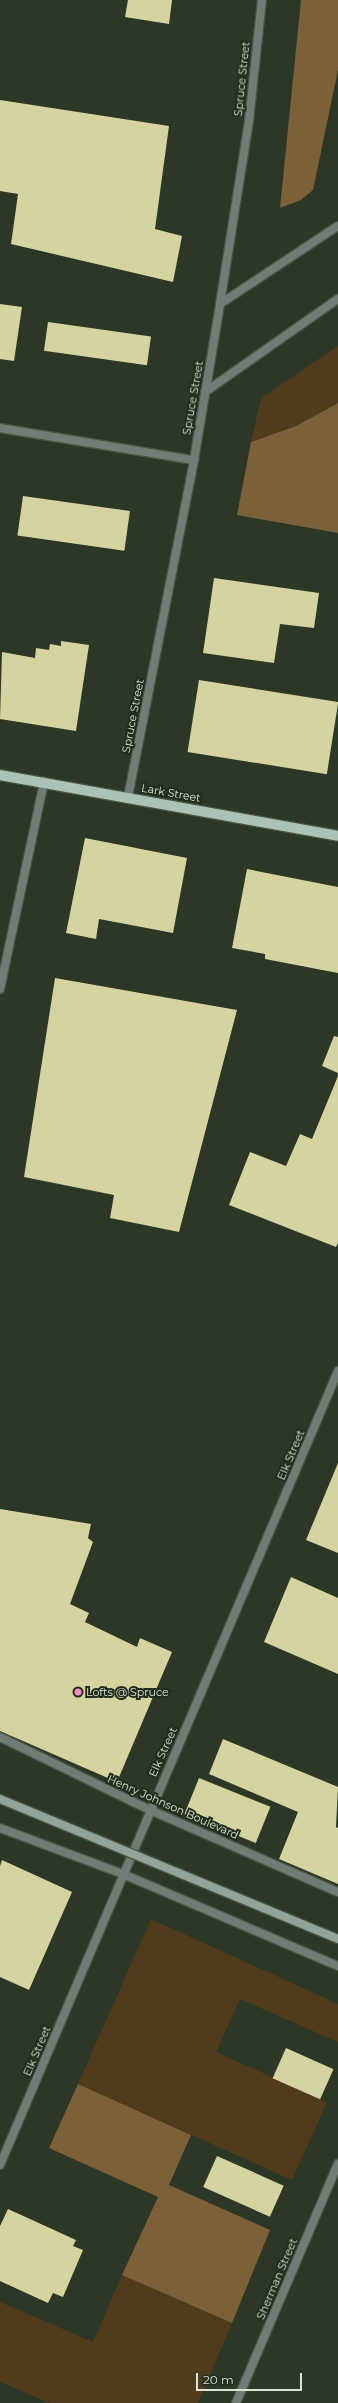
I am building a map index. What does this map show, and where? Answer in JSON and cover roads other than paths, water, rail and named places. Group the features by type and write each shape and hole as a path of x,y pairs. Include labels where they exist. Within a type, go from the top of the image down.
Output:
{"main road":[{"name":"Lark Street","path":"0,774 338,836"},
{"path":"0,1799 338,1939"}],"street":[{"name":"Spruce Street","path":"128,798 194,460 249,121 262,0"},
{"path":"220,304 338,226"},
{"path":"205,392 338,299"},
{"path":"0,428 194,460"},
{"path":"0,989 44,782"},
{"name":"Elk Street","path":"0,2165 338,1371"},
{"name":"Henry Johnson Boulevard","path":"0,1738 150,1810 338,1892"},
{"path":"0,1828 123,1874 338,1966"},
{"name":"Sherman Street","path":"236,2403 338,2164"}],"place":[{"name":"Lofts @ Spruce","path":"78,1692"}]}
